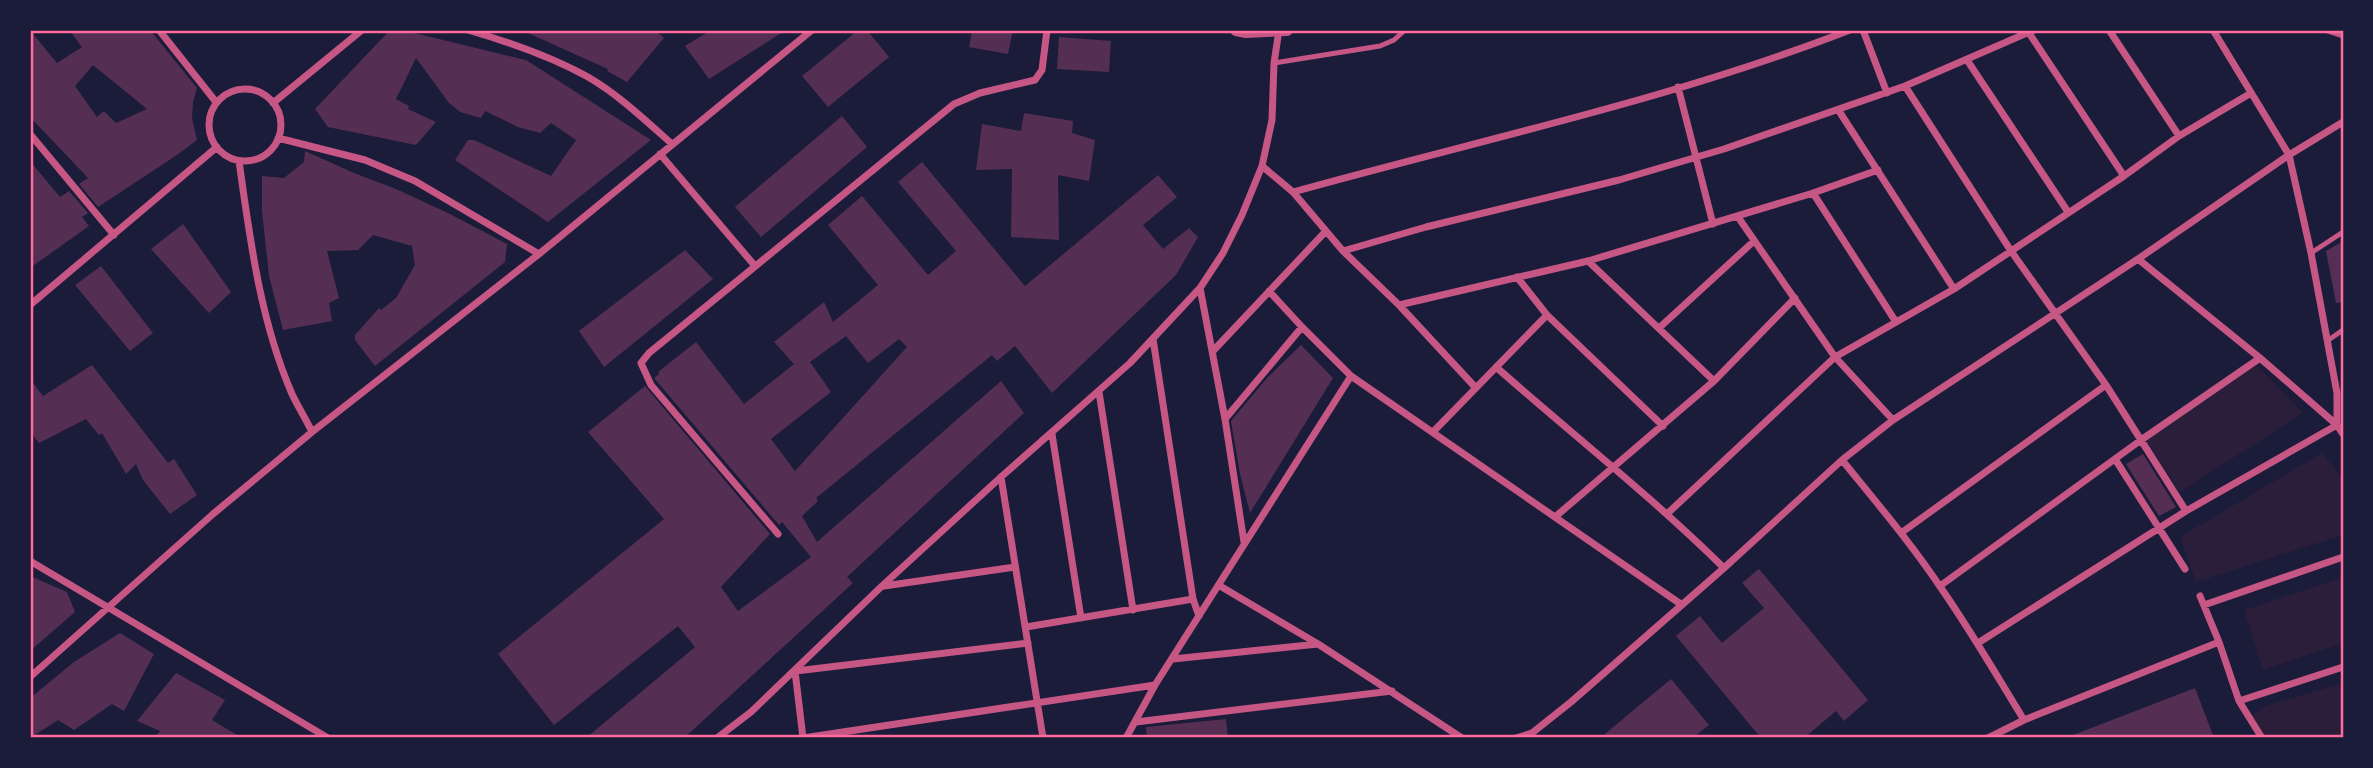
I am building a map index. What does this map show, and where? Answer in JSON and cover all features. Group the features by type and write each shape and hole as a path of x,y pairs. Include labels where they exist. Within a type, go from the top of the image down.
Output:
{"street":[{"path":"159,30 216,102"},
{"path":"273,103 362,30"},
{"path":"468,30 528,49 588,77 629,106 672,144"},
{"path":"30,677 213,514 312,432 538,254 811,30"},
{"path":"778,534 651,385 641,363 649,353 954,104 980,93 1034,80 1042,70 1047,30"},
{"path":"1236,30 1287,30"},
{"path":"717,738 751,712 882,586 1099,392 1200,288 1223,253 1262,166 1272,120 1274,63 1279,30"},
{"path":"1293,192 1409,159 1528,131 1678,87 1850,30"},
{"path":"1863,30 1887,93"},
{"path":"2109,30 2179,136"},
{"path":"2213,30 2289,155 2311,253 2337,393 2337,425"},
{"path":"2328,30 2343,34"},
{"path":"1343,251 1696,158 1887,93 1967,60 2018,33 2032,31 2124,176"},
{"path":"1967,60 2068,212"},
{"path":"1905,86 2011,251 2106,385 2186,511"},
{"path":"1678,87 1713,224"},
{"path":"245,89 261,93 273,103 280,120 278,138 263,156 239,161 224,155 216,147 209,125 216,102 229,92 245,89"},
{"path":"1668,513 1835,358 1954,289 2124,176 2179,136 2251,93"},
{"path":"1839,111 1954,289"},
{"path":"1516,738 1534,736 1842,460 1893,420 2138,259 2289,155 2343,122"},
{"path":"30,134 114,235"},
{"path":"278,138 365,160 415,181 538,254"},
{"path":"30,305 216,147"},
{"path":"660,154 755,266"},
{"path":"239,161 263,305 292,394 312,432"},
{"path":"1262,166 1293,192 1343,251 1399,305 1476,388"},
{"path":"1399,305 1588,261 1738,217 1878,170"},
{"path":"1813,193 1896,322"},
{"path":"1738,217 1835,358 1893,420"},
{"path":"1213,351 1326,231"},
{"path":"1659,328 1755,241"},
{"path":"2138,259 2260,358 2337,425 2343,434"},
{"path":"1588,261 1714,381"},
{"path":"1517,277 1547,315 1663,426"},
{"path":"1200,288 1226,419 1244,542"},
{"path":"1269,291 1351,376 1682,605"},
{"path":"1555,517 1714,381 1795,298"},
{"path":"1433,432 1547,315"},
{"path":"1226,419 1302,327"},
{"path":"1153,339 1193,599 1199,616"},
{"path":"1940,586 2115,458 2260,358"},
{"path":"1496,367 1668,513 1724,568"},
{"path":"1126,738 1155,685 1351,376"},
{"path":"1901,533 2106,385"},
{"path":"1099,392 1133,610"},
{"path":"1978,643 2159,527 2337,425"},
{"path":"1052,434 1081,618"},
{"path":"2115,458 2185,569"},
{"path":"1842,460 1940,586 2024,720"},
{"path":"1001,477 1043,738"},
{"path":"2204,605 2343,557"},
{"path":"30,561 328,738"},
{"path":"882,586 1015,567"},
{"path":"1220,586 1318,643 1462,738"},
{"path":"2200,596 2239,701 2262,738"},
{"path":"1026,627 1193,599"},
{"path":"1988,738 2024,720 2219,642"},
{"path":"795,671 1028,643"},
{"path":"1173,659 1318,643"},
{"path":"2239,701 2343,667"},
{"path":"795,671 803,738 1155,685"},
{"path":"1136,722 1392,691"}],"lane":[{"path":"1274,63 1380,46 1394,40 1405,30"},
{"path":"2311,253 2343,232"},
{"path":"2327,341 2343,330"}],"shaded area":[{"path":"2257,365 2303,413 2180,492 2146,441"},
{"path":"2322,453 2343,478 2343,535 2196,582 2180,537"},
{"path":"2343,577 2343,643 2263,670 2244,610"},
{"path":"2343,683 2343,738 2263,738 2252,715 2265,706"}],"building":[{"path":"30,30 57,63 82,47 69,30 150,30 197,88 192,118 197,140 98,207 79,184 88,178 30,117","holes":["93,65 147,109 116,123 104,111 97,117 75,86"]},
{"path":"390,30 402,30 526,60 651,140 548,222 455,160 468,140 474,140 551,176 576,140 551,123 540,133 518,127 485,111 481,118 460,112 449,103 416,58 396,99 409,106 408,109 436,122 416,145 328,127 315,109"},
{"path":"521,30 655,30 664,38 627,82 607,71 608,69"},
{"path":"711,30 786,30 709,79 685,46"},
{"path":"858,30 867,30 889,57 828,107 802,76"},
{"path":"972,30 1013,30 1008,54 969,47"},
{"path":"1059,37 1111,41 1109,72 1057,69"},
{"path":"1024,113 1073,121 1072,133 1095,140 1089,181 1058,175 1059,240 1011,237 1012,169 976,170 982,124 1021,131"},
{"path":"842,116 867,147 761,237 735,207"},
{"path":"305,151 396,189 507,244 505,262 375,366 355,340 355,335 379,308 381,310 396,298 415,265 412,246 373,235 358,250 327,251 339,298 329,303 332,321 283,330 269,276 262,211 262,176 284,178 304,162"},
{"path":"30,161 60,197 69,191 88,213 82,217 89,226 30,268"},
{"path":"922,162 1025,286 1158,175 1177,197 1143,225 1163,249 1189,228 1198,237 1176,275 1052,393 1015,346 997,361 992,355 816,498 818,501 802,516 817,542 1001,381 1024,413 847,577 853,583 684,738 586,738 695,647 678,626 554,725 498,654 664,519 588,432 645,386 770,534 721,587 738,611 811,557 782,522 779,525 654,378 696,342 744,404 794,364 774,342 824,302 833,322 878,285 828,225 862,196 928,275 956,251 898,182","holes":["846,336 868,363 899,339 907,347 795,471 771,439 831,392 810,362"]},
{"path":"183,224 231,292 209,313 151,249"},
{"path":"2343,241 2343,302 2336,303 2326,251"},
{"path":"685,250 713,279 604,367 579,331"},
{"path":"101,266 153,333 130,351 75,285"},
{"path":"1301,345 1333,378 1250,513 1231,421 1267,378"},
{"path":"92,365 168,463 174,459 197,495 170,514 143,480 136,464 126,474 102,433 99,435 86,419 39,443 30,431 30,379 43,396"},
{"path":"2143,454 2176,507 2159,516 2126,464"},
{"path":"1759,569 1868,700 1844,721 1836,711 1804,738 1761,738 1676,636 1700,616 1722,643 1764,608 1742,583"},
{"path":"30,576 67,592 75,612 30,651"},
{"path":"120,633 154,654 124,711 112,704 74,730 58,720 30,738 30,698 74,662"},
{"path":"176,673 225,700 212,720 242,738 154,738 160,731 137,721"},
{"path":"1671,679 1709,725 1693,738 1600,738"},
{"path":"2195,688 2214,738 2068,738 2068,737"},
{"path":"1226,719 1228,738 1147,738 1146,727"}]}
